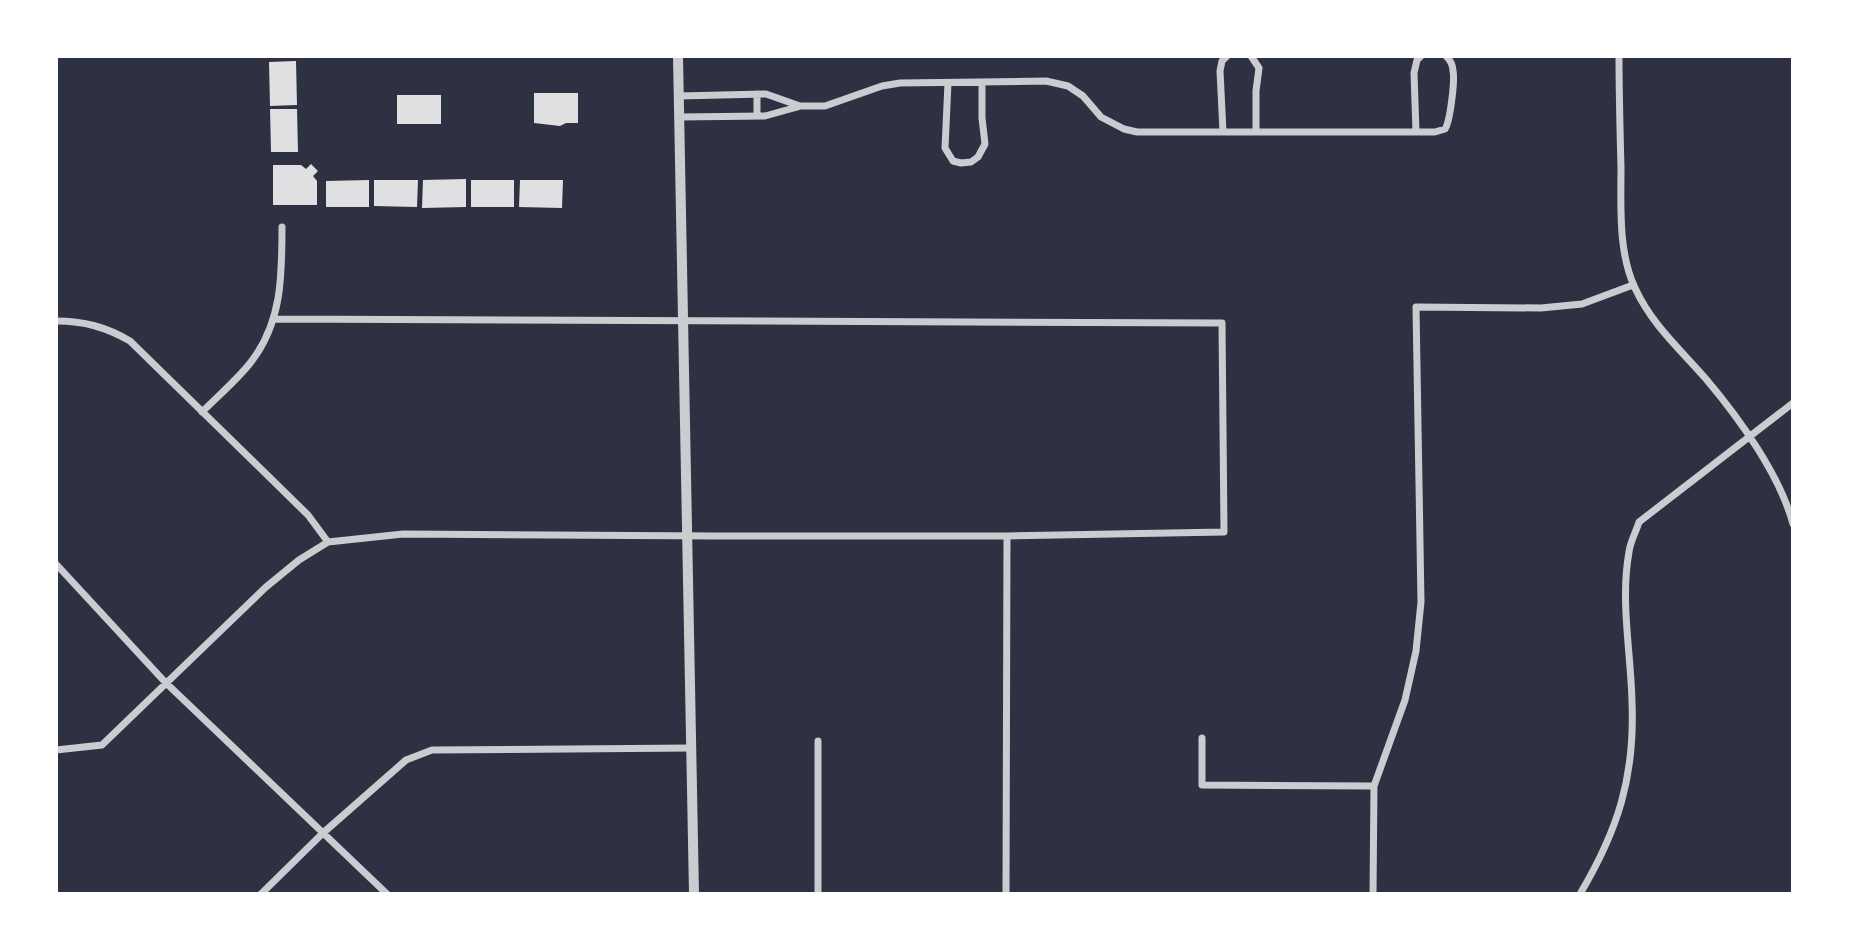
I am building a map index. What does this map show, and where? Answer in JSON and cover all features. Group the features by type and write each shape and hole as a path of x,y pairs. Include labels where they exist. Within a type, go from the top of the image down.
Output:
{"street":[{"path":"678,56 694,894"},
{"path":"1223,132 1220,71 1222,61 1227,56"},
{"path":"1251,56 1259,68 1256,132"},
{"path":"1416,132 1414,73 1417,60 1421,56"},
{"path":"680,117 765,116 801,106 825,106 882,86 900,83 1046,81 1068,86 1083,96 1101,117 1124,129 1137,132 1445,130 1449,123 1454,71 1446,56"},
{"path":"1619,56 1621,207 1624,250 1633,285 1657,327 1706,379 1749,437 1787,500 1793,524"},
{"path":"948,83 945,148 953,161 961,163 971,162 978,157 985,144 982,82"},
{"path":"757,94 757,116"},
{"path":"679,96 766,94 801,106"},
{"path":"202,412 250,363 267,338 274,320 282,274 282,228"},
{"path":"1373,894 1374,786 1405,700 1416,651 1421,602 1416,307 1541,308 1582,304 1633,285"},
{"path":"56,750 102,745 266,587 299,560 328,542 403,534 1007,536 1224,532 1222,323 274,320"},
{"path":"56,321 78,321 110,329 130,341 307,516 328,542"},
{"path":"1580,894 1606,846 1620,811 1629,771 1633,704 1626,593 1629,551 1639,522 1793,403"},
{"path":"1006,894 1007,536"},
{"path":"56,564 165,682 387,894"},
{"path":"1202,738 1202,785 1374,786"},
{"path":"818,741 818,894"},
{"path":"261,894 323,832 406,760 432,750 692,748"}],"building":[{"path":"296,61 297,105 270,106 269,62"},
{"path":"534,93 578,93 578,123 560,126 534,123"},
{"path":"397,95 441,95 441,124 397,124"},
{"path":"270,109 297,109 298,152 271,152"},
{"path":"311,164 318,171 313,176 317,181 317,205 273,205 273,165 301,165 306,169"},
{"path":"466,179 466,207 422,208 423,180"},
{"path":"369,180 369,207 326,207 326,181"},
{"path":"374,180 418,180 417,207 374,206"},
{"path":"471,180 514,180 514,207 471,207"},
{"path":"520,180 563,180 562,208 519,207"}]}
